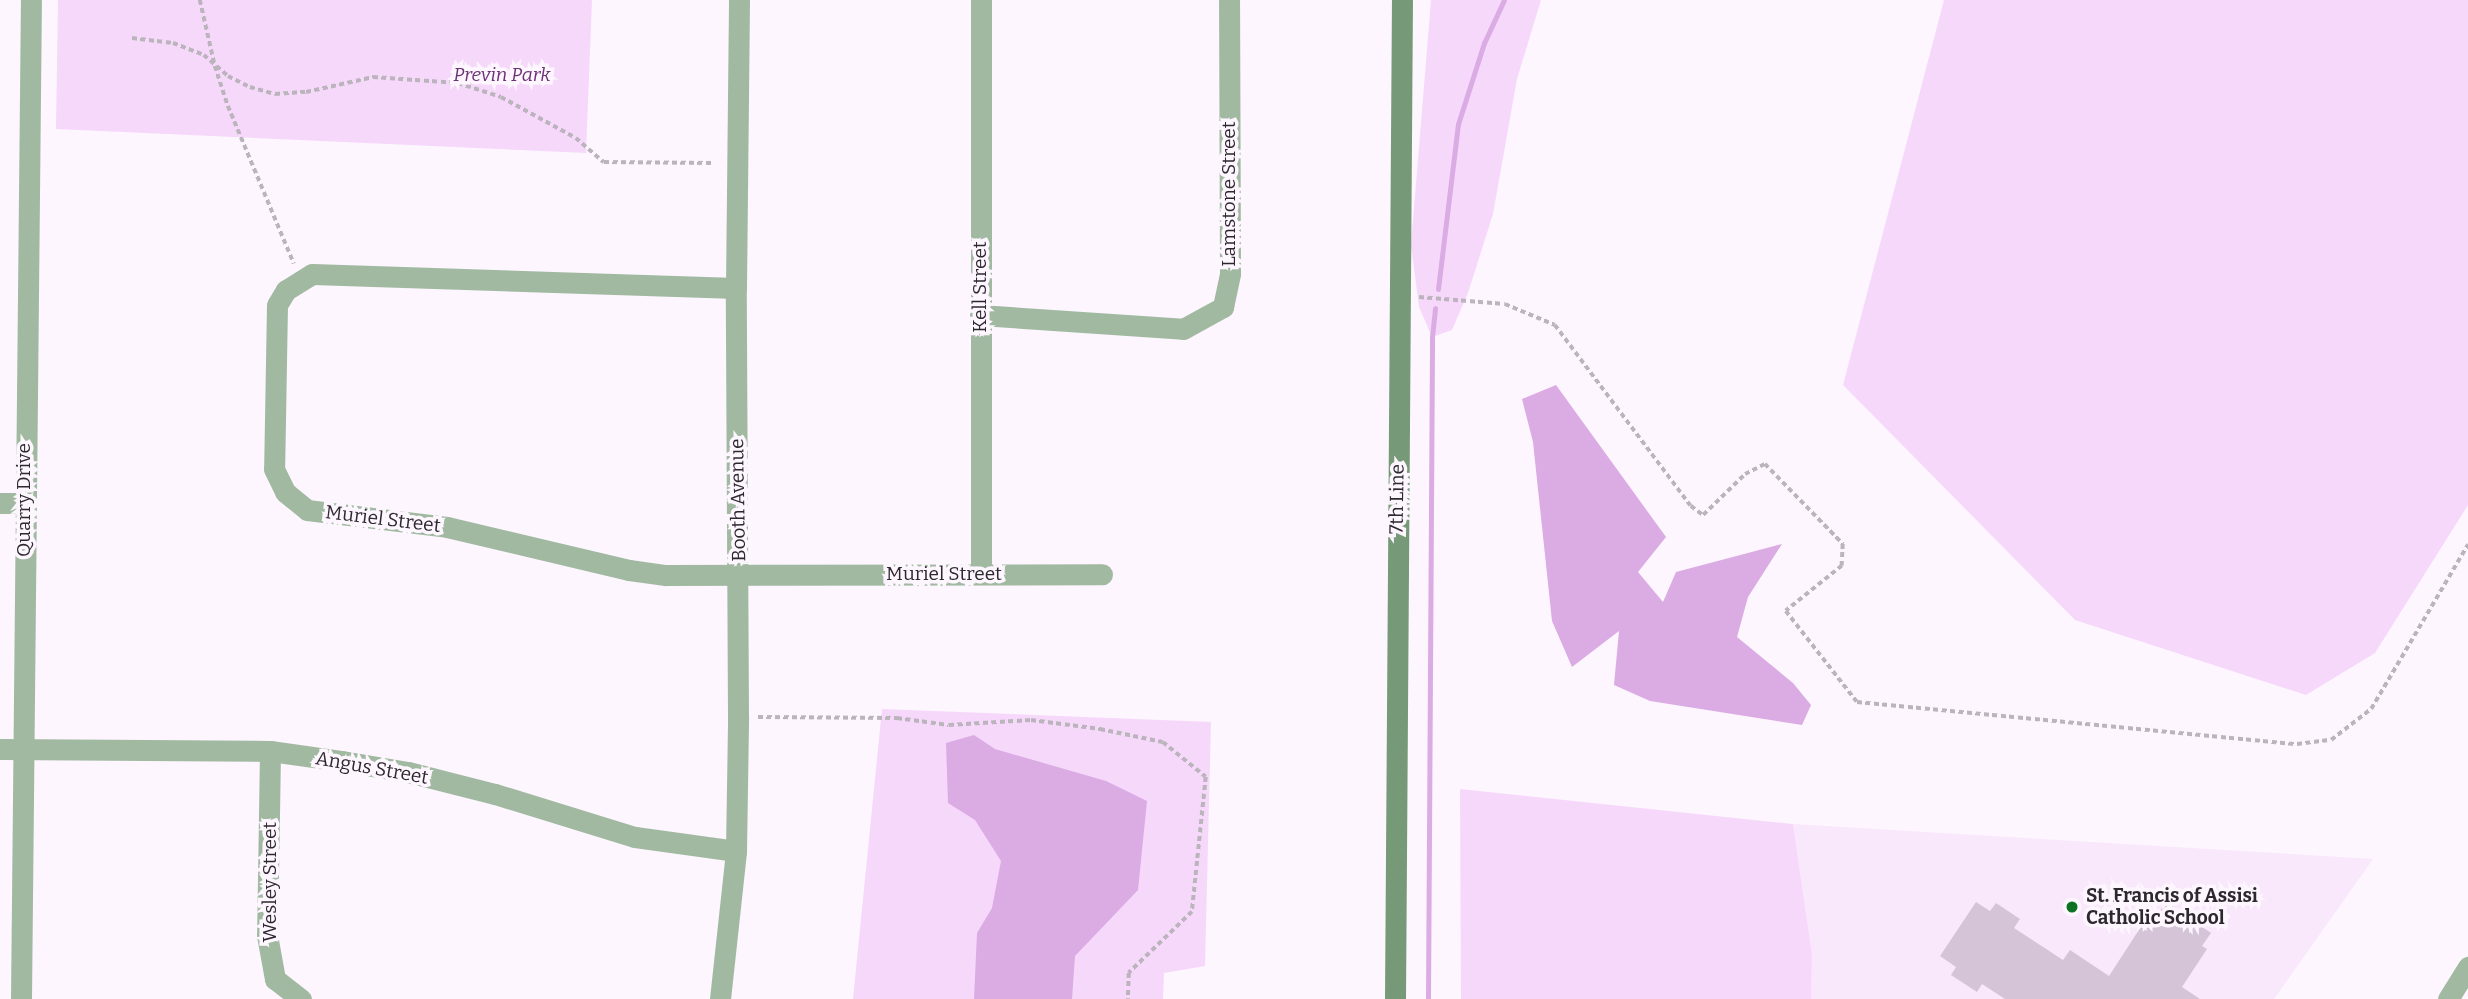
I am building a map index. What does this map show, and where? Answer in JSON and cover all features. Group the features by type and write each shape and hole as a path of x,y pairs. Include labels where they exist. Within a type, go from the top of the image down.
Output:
{"street":[{"name":"Quarry Drive","path":"21,999 31,0"},
{"name":"Booth Avenue","path":"720,999 736,851 739,0"},
{"name":"Kell Street","path":"981,0 981,574"},
{"name":"Lamstone Street","path":"980,315 1183,329 1223,307 1230,273 1229,0"},
{"name":"7th Line","path":"1395,999 1396,513 1402,295 1399,120 1402,0"},
{"name":"Muriel Street","path":"736,288 312,274 286,290 277,305 275,469 285,492 307,510 447,527 629,570 666,575 1102,575"},
{"path":"0,503 24,503"},
{"name":"Angus Street","path":"0,749 270,751 408,772 495,793 635,837 736,851"},
{"name":"Wesley Street","path":"270,751 267,935 275,979 302,999"}],"path":[{"path":"200,0 215,66 228,106 295,266"},
{"path":"132,38 173,43 204,55 215,66 250,88 275,94 306,92 373,77 458,83 501,97 576,138 604,162 714,163"},
{"path":"1402,295 1505,304 1555,326 1691,506 1703,515 1745,474 1765,464 1843,544 1842,566 1786,611 1857,702 2297,744 2331,740 2371,709 2468,544"},
{"path":"762,717 897,718 949,724 1031,720 1100,729 1163,742 1206,777 1192,912 1129,974 1128,999"}],"shaded area":[{"path":"1556,385 1666,537 1638,572 1663,602 1676,572 1782,544 1748,597 1737,637 1793,683 1811,705 1802,725 1650,701 1614,685 1619,631 1572,667 1552,621 1533,442 1522,399"},
{"path":"974,735 995,749 1106,781 1147,801 1138,890 1075,956 1072,999 974,999 977,933 992,908 1001,861 975,820 948,803 946,743"},
{"name":"St. Francis of Assisi Catholic School","path":"1793,824 2373,859 2274,999 1811,999 1812,955"}],"green space":[{"name":"Previn Park","path":"58,0 592,0 586,153 56,129"},
{"path":"1431,0 1541,0 1517,79 1493,214 1468,293 1452,330 1432,337 1419,307 1411,245"},
{"path":"1944,0 2468,0 2468,505 2375,653 2306,695 2075,620 1843,385"},
{"path":"882,709 1211,722 1205,966 1164,973 1163,999 853,999"},
{"path":"1460,789 1793,824 1812,955 1811,999 1461,999"}],"building":[{"path":"1976,902 1990,911 1996,903 2020,919 2014,928 2063,960 2070,950 2109,976 2146,919 2152,923 2166,902 2211,933 2202,946 2207,949 2182,987 2200,999 2005,999 1982,984 1977,992 1951,975 1956,967 1940,956"}],"waterway":[{"path":"1438,289 1458,124 1484,43 1504,0"},
{"path":"1428,999 1432,337 1435,308"}],"place":[{"name":"St. Francis of Assisi Catholic School","path":"2072,907"}]}
